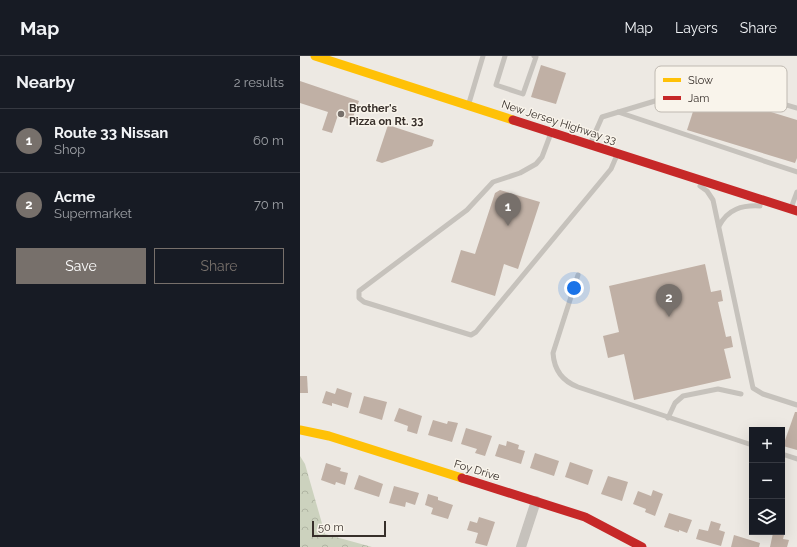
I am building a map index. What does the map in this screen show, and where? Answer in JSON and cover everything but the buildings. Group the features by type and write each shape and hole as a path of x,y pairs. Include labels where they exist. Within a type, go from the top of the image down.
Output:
{"main road":[{"name":"New Jersey Highway 33","path":"315,56 350,63 381,78 790,209"},
{"name":"Foy Drive","path":"300,430 329,436 585,517 642,547"}],"street":[{"path":"521,547 536,501"}],"lane":[{"path":"468,106 483,56"},
{"path":"505,56 496,86 524,94 536,57 534,56"},
{"path":"590,145 602,117 655,101"},
{"path":"787,105 797,108"},
{"path":"618,112 797,172"},
{"path":"552,132 542,157 536,164 520,173 492,182 467,210 359,290 359,298 364,302 471,335 476,332 611,169 618,153"},
{"path":"683,174 707,191 713,200 719,226 720,239 753,388 763,394 797,405"},
{"path":"719,226 729,212 738,208 753,206 790,209 797,192"},
{"path":"578,275 555,344 553,362 557,370 570,384 749,444"},
{"path":"668,418 675,403 683,396 718,389 741,394"},
{"path":"785,455 797,459"}],"green space":[{"path":"300,456 305,464 325,534 372,547 300,547"}],"traffic: slow":[{"path":"315,56 513,120"},
{"path":"300,430 329,436 462,478"}],"traffic: jam":[{"path":"513,120 797,211"},
{"path":"462,478 585,517 642,547"}],"place":[{"name":"Brother's Pizza on Rt. 33","path":"341,114"},
{"name":"Route 33 Nissan","path":"508,226"},
{"name":"Acme","path":"669,317"}]}
